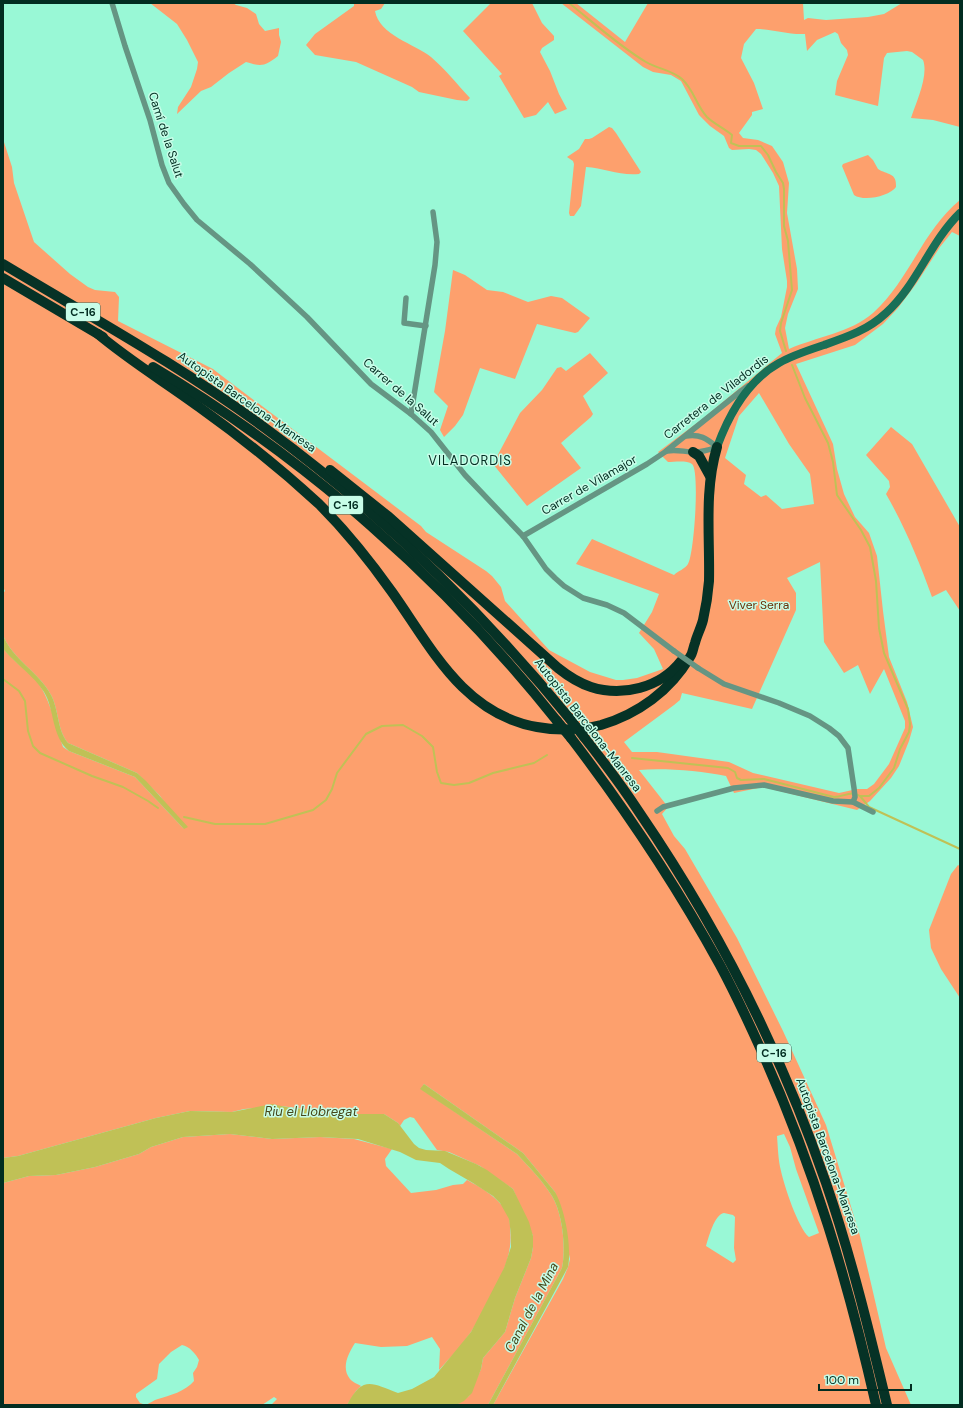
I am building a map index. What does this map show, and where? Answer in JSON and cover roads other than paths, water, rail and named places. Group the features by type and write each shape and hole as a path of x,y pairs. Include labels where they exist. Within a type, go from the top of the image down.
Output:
{"highway":[{"name":"Autopista Barcelona-Manresa","path":"3,264 163,360 264,427 348,492 432,568 481,617 524,664 584,736 639,811 674,864 728,959 761,1022 810,1138 831,1196 857,1282 887,1405"},
{"name":"Autopista Barcelona-Manresa","path":"3,278 210,403 264,441 341,500 387,540 452,603 502,655 571,738 606,784 665,871 721,966 755,1036 783,1100 821,1201 847,1285 876,1405"},
{"path":"98,334 120,353 198,405 246,441 322,507 346,532 370,562 451,676 472,697 495,712 521,723 552,729 572,730 595,726 624,717 660,694 671,683 690,658 694,650 694,644 703,620 707,602 708,493 710,476 717,447"},
{"path":"163,360 220,392 345,480 389,517 558,668 582,683 591,687 609,690 629,690 646,686 664,677 673,670 694,644"},
{"path":"693,452 699,456 710,476"}],"street":[{"name":"Camí de la Salut","path":"112,3 150,120 162,165 174,192 197,220 250,264 307,317"},
{"path":"411,414 436,265 437,242 433,212"},
{"name":"Carretera de Viladordis","path":"665,452 740,391 755,382 779,363 857,333 881,318 898,300 939,237 960,213"},
{"path":"406,298 404,323 426,326"},
{"name":"Carrer de la Salut","path":"307,317 371,384 411,414 430,432 465,475 523,536 546,569 564,586 583,598 607,605 624,613 674,651 724,684 779,703 810,716 839,736 848,748 854,788 854,800"},
{"path":"717,447 727,421 735,407 755,382"},
{"path":"685,436 698,435 704,437 717,447"},
{"path":"665,452 674,450 693,452 705,451 717,447"},
{"name":"Carrer de Vilamajor","path":"523,536 665,452"},
{"path":"657,811 662,807 734,788 764,785 833,801 854,800 873,812"}],"water":[{"path":"3,635 7,644 40,679 51,695 64,738 68,743 137,773 188,827 184,829 135,777 69,751 63,745 56,730 50,707 44,692 40,686 5,651 3,648"},
{"path":"424,1084 523,1153 555,1192 559,1199 565,1218 569,1249 568,1267 493,1405 488,1405 562,1268 564,1251 563,1232 559,1212 556,1203 548,1190 536,1174 517,1154 420,1089"},
{"name":"Riu el Llobregat","path":"272,1104 306,1109 325,1114 384,1114 398,1123 414,1144 419,1148 445,1151 476,1164 513,1189 529,1222 533,1236 531,1258 515,1298 505,1332 483,1358 481,1369 472,1393 464,1401 456,1405 347,1405 353,1395 363,1385 374,1384 398,1393 412,1389 434,1377 471,1332 504,1268 511,1247 511,1235 509,1219 500,1203 493,1196 440,1163 416,1160 400,1152 358,1139 320,1137 272,1139 230,1134 183,1137 151,1147 139,1154 95,1167 56,1175 29,1176 3,1183 3,1158 18,1156 156,1118 190,1111 232,1112"}],"waterway":[{"path":"569,3 616,42 636,56 682,79 707,117 732,135 731,143 739,146 761,146 768,155 783,183 784,189 784,226 788,241 792,290 781,323 780,331 786,351"},
{"path":"632,758 728,768 735,772 737,778 741,780 764,779 834,797 850,794 869,796 879,788 894,768 900,749 909,732 910,724 908,709 884,653 879,628 876,581 870,547 861,530 837,495 833,462 828,443 805,398 792,365"},
{"path":"3,679 19,691 25,701 28,731 33,746 40,753 92,776 123,787 158,808"},
{"path":"184,817 215,824 265,824 313,810 326,800 332,789 337,773 366,734 382,726 403,725 422,736 433,747 437,772 441,783 454,785 469,783 493,773 534,763 547,755"},
{"path":"860,796 869,807 960,849"}],"district":[{"name":"VILADORDIS","path":"470,460"}],"park label":[{"name":"Viver Serra","path":"759,605"}],"water label":[{"name":"Canal de la Mina","path":"531,1307"}]}
